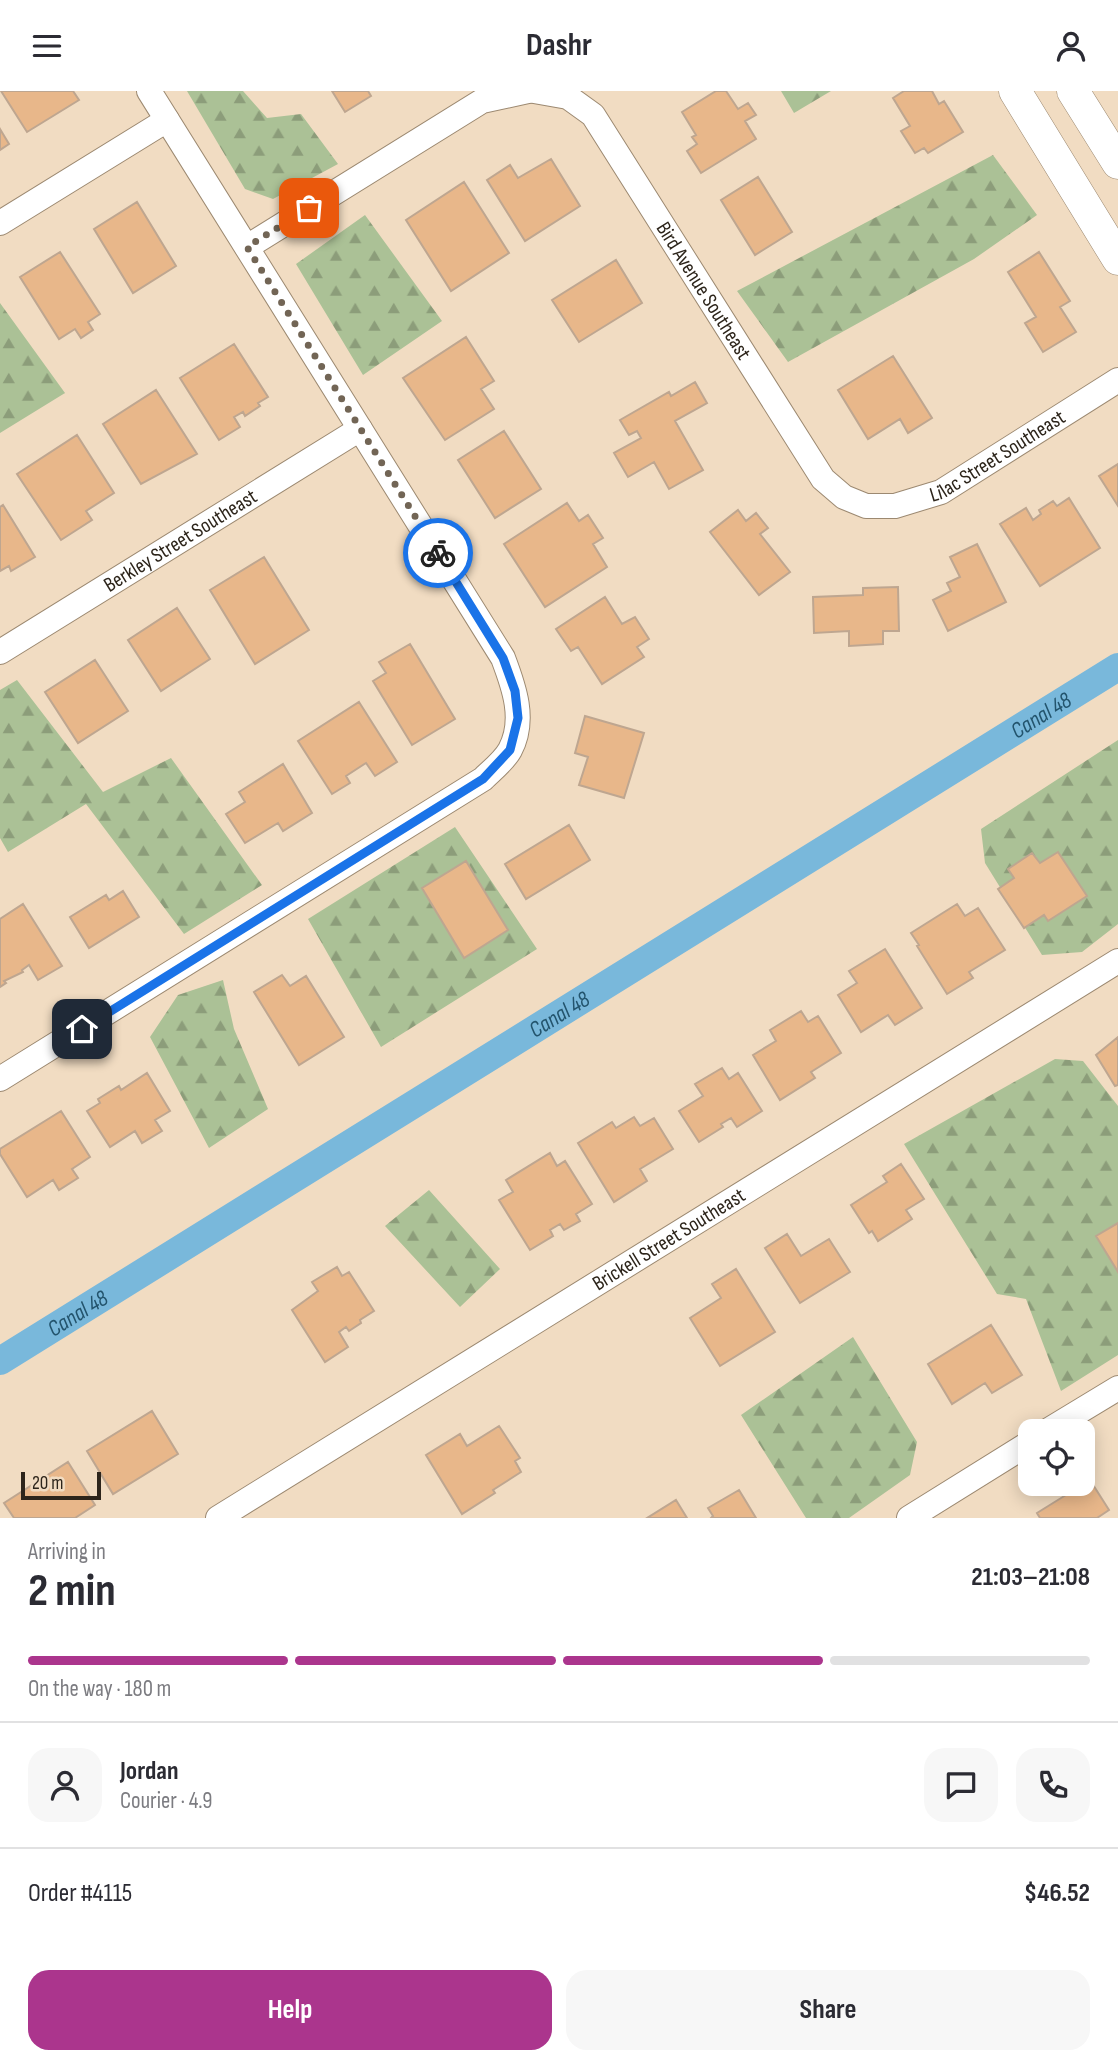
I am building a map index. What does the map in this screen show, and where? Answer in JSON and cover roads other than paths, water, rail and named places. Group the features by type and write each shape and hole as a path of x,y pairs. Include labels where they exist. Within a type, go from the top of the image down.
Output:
{"street":[{"path":"0,1079 483,779 510,750 518,718 515,691 503,658 149,91"},
{"path":"247,247 482,101 528,91"},
{"name":"Bird Avenue Southeast","path":"534,91 568,97 593,115 823,479 844,497 866,506"},
{"path":"1015,91 1118,259"},
{"path":"1073,91 1118,163"},
{"path":"0,223 167,120"},
{"name":"Lilac Street Southeast","path":"866,506 895,506 940,492 1118,380"},
{"name":"Berkley Street Southeast","path":"0,652 360,429"},
{"name":"Brickell Street Southeast","path":"218,1518 1118,961"},
{"path":"1067,1419 1118,1388"},
{"path":"909,1518 1018,1450"}],"waterway":[{"name":"Canal 48","path":"0,1361 1118,667"}]}
